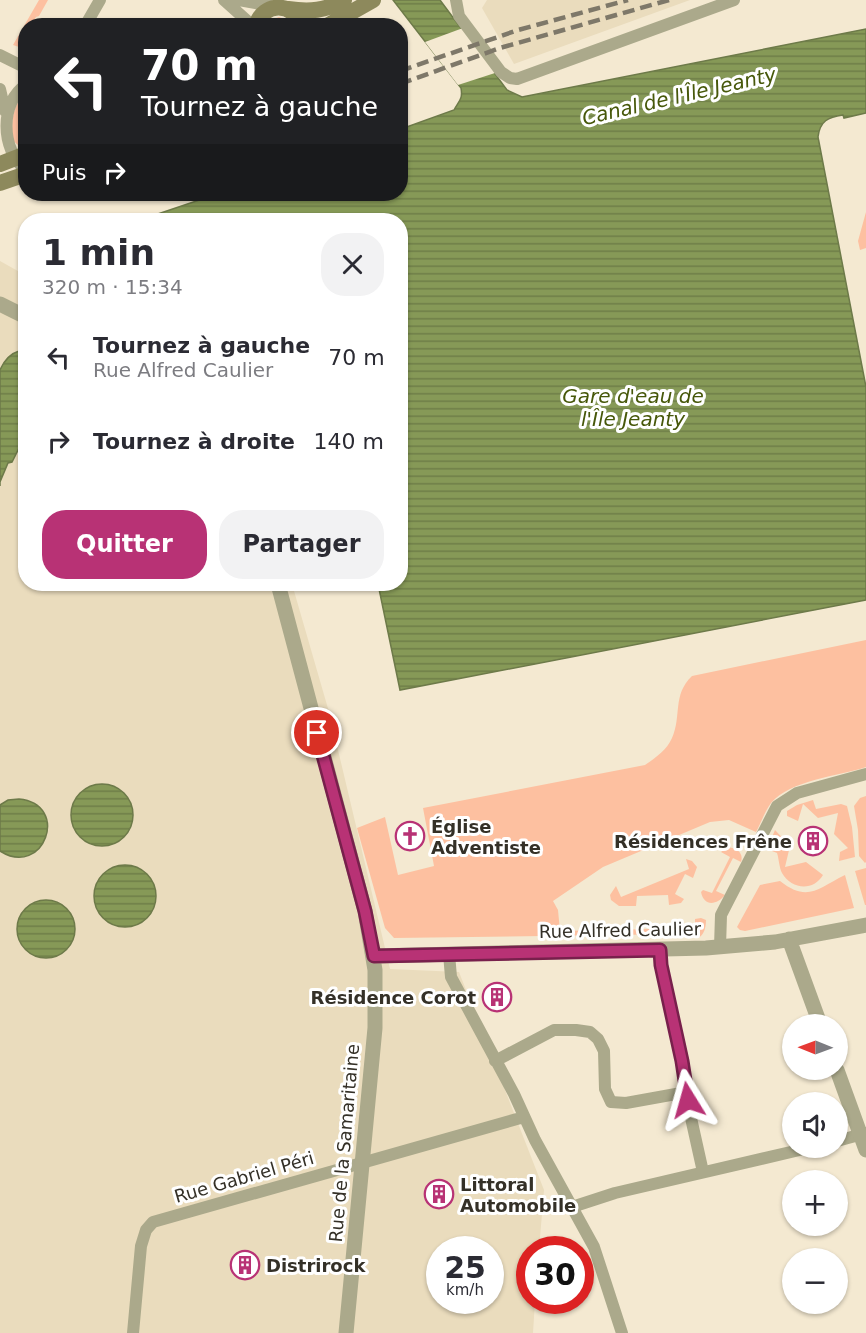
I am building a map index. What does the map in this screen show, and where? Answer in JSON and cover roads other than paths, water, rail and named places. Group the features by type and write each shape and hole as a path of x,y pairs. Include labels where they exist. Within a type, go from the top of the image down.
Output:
{"main road":[{"path":"260,18 264,12 283,8 319,10 344,0"},
{"path":"341,18 373,0"},
{"path":"283,8 299,18"},
{"path":"0,183 18,177"}],"street":[{"path":"90,18 100,0"},
{"path":"224,0 245,18"},
{"path":"239,0 283,8"},
{"path":"456,0 462,21 501,72 517,79 734,0"},
{"path":"0,55 18,64"},
{"path":"0,89 5,112 5,129 16,162"},
{"path":"5,112 12,95 18,91"},
{"path":"0,146 5,129"},
{"path":"0,304 18,313"},
{"name":"Rue de la Samaritaine","path":"280,591 363,901 374,956 375,1028 346,1333"},
{"path":"720,947 721,915 777,806 792,795 866,774"},
{"name":"Rue Alfred Caulier","path":"374,956 720,947 789,939 866,925"},
{"path":"789,939 816,1014"},
{"path":"660,950 661,965 703,1172"},
{"path":"449,954 451,977 597,1254 622,1333"},
{"path":"495,1060 554,1030 584,1030 594,1035 604,1050 604,1089 611,1102 626,1103 687,1092"},
{"path":"841,1080 863,1134 866,1150"},
{"name":"Rue Gabriel Péri","path":"133,1333 141,1246 146,1230 153,1222 524,1117"},
{"path":"848,1138 863,1134"},
{"path":"572,1207 615,1193 782,1154"}],"water":[{"name":"Gare d'eau de l'Île Jeanty","path":"393,0 440,0 507,90 522,97 866,29 866,113 829,119 821,127 818,137 866,387 866,600 400,690 379,591 408,591 408,213 161,213 196,201 408,201 408,126 454,110 460,100 461,88"},
{"path":"18,351 18,450 12,462 8,463 0,482 0,370 7,358"},
{"path":"96,784 108,784 124,793 131,803 133,815 131,827 124,837 108,846 96,846 85,841 76,832 71,821 71,809 76,798 85,789"},
{"path":"19,799 35,804 44,813 47,825 46,837 39,848 29,855 16,857 0,851 0,805 8,800"},
{"path":"119,865 131,865 147,874 154,884 156,896 154,908 147,918 131,927 119,927 108,922 99,913 94,902 94,890 99,879 108,870"},
{"path":"40,900 52,900 67,908 75,923 75,935 67,950 52,958 40,958 25,950 17,935 17,923 25,908"}],"railway":[{"path":"408,68 518,30 628,0"},
{"path":"408,81 500,48 669,0"}],"place":[{"name":"Église Adventiste","path":"410,836"},
{"name":"Résidences Frêne","path":"813,841"},
{"name":"Résidence Corot","path":"497,997"},
{"name":"Littoral Automobile","path":"439,1194"},
{"name":"Distrirock","path":"245,1265"}],"water label":[{"name":"Canal de l'Île Jeanty","path":"679,96"}]}
